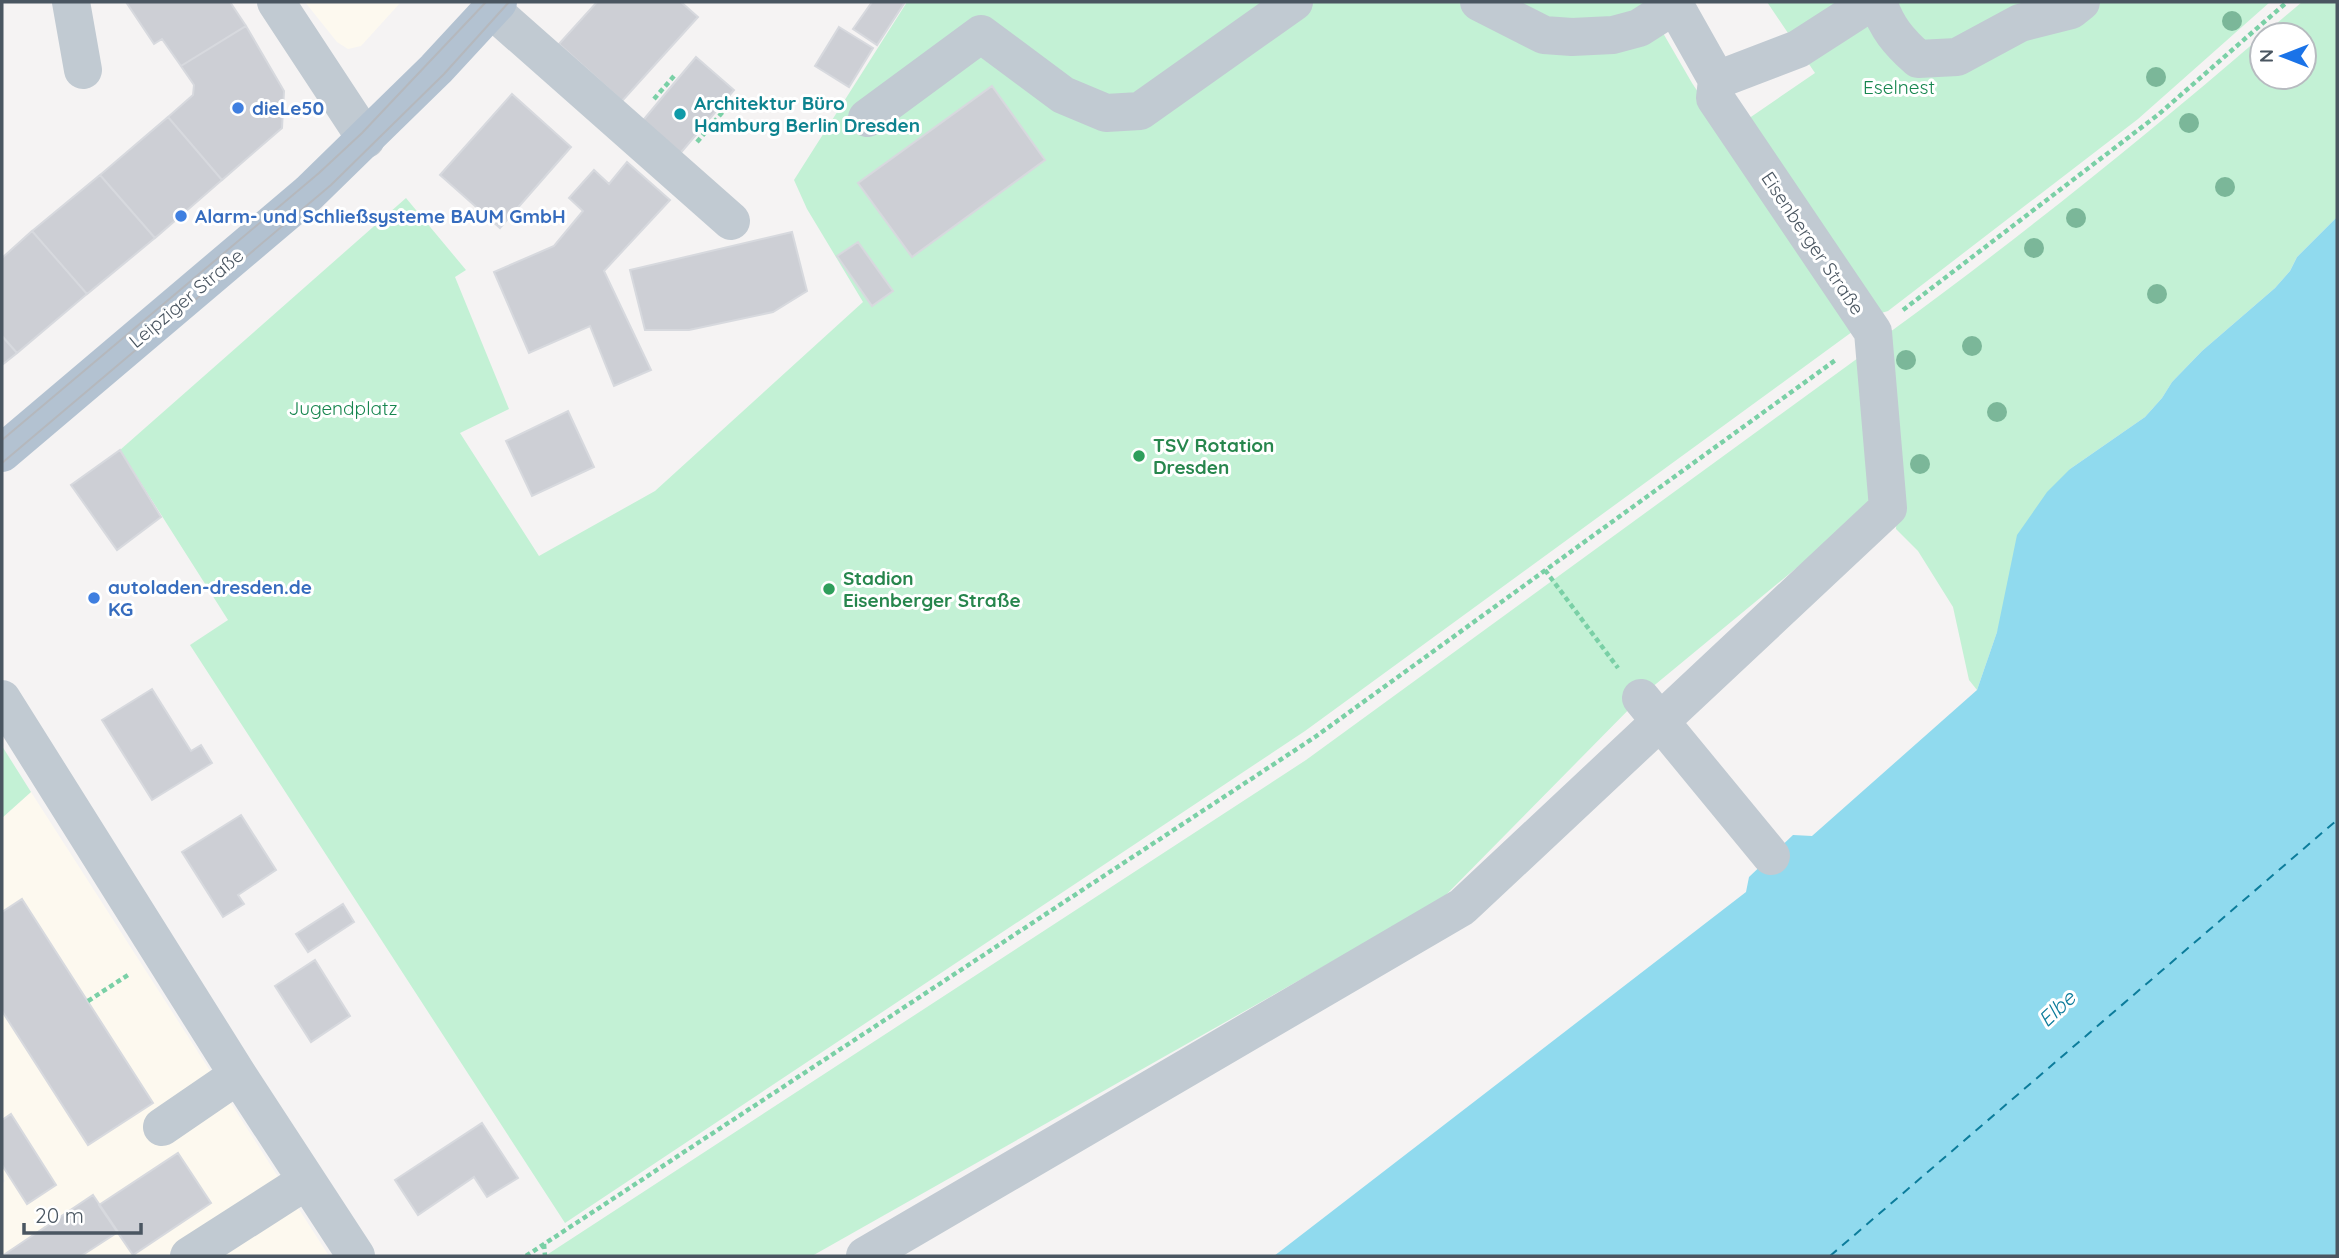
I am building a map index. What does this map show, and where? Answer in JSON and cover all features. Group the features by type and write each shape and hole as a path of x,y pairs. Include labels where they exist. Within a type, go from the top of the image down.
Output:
{"main road":[{"name":"Leipziger Straße","path":"2,453 270,227 366,139 495,5"}],"street":[{"path":"71,2 83,70"},
{"path":"276,2 366,139"},
{"path":"867,118 981,34 1063,95 1106,113 1140,111 1294,2"},
{"path":"1479,2 1544,35 1572,37 1613,35 1639,28 1674,3"},
{"path":"1717,80 1798,49 1871,2"},
{"path":"1878,2 1886,23 1901,43 1919,59 1956,57 2020,23 2071,10 2081,2"},
{"name":"Eisenberger Straße","path":"1650,710 1888,508 1873,332 1715,98 1717,80 1674,3"},
{"path":"495,5 731,221"},
{"path":"2,699 238,1075 356,1256"},
{"path":"865,1256 1462,907 1650,710 1771,856"},
{"path":"162,1127 238,1075"},
{"path":"189,1256 306,1181"}],"path":[{"path":"526,1256 1315,737 1873,332 2159,114 2287,2"},
{"path":"1545,570 1650,710"},
{"path":"88,1001 113,985"},
{"path":"544,1244 545,1256"}],"shaded area":[{"path":"305,2 401,2 361,46 348,49 337,42"},
{"path":"31,792 329,1256 2,1256 2,1184 5,1181 2,1177 2,818"}],"green space":[{"name":"Stadion Eisenberger Straße","path":"907,2 1645,2 1692,83 1856,329 1305,731 565,1223 190,645 228,620 120,450 406,198 466,270 455,277 509,409 460,433 539,556 655,491 863,302 807,209 794,180"},
{"name":"Eselnest","path":"1767,2 2270,2 2138,119 1888,311 1878,314 1745,121 1815,73"},
{"path":"2302,2 2337,2 2337,217 2297,257 2290,271 2275,288 2202,351 2172,382 2145,417 2070,469 1997,632 1977,690 1969,680 1953,607 1918,551 1896,529 1899,477 1890,332 2079,188 2248,48 2248,91 2318,91 2318,21 2280,21"},
{"path":"1869,350 1878,486 1863,513 1645,693 1441,900 812,1256 545,1256 1306,760"},
{"path":"2,746 31,792 2,818"}],"water":[{"name":"Elbe","path":"2337,217 2337,1256 1274,1256 1746,892 1749,877 1793,835 1812,836 1977,690 1997,632 2017,535 2047,492 2070,469 2145,417 2172,382 2202,351 2275,288 2290,271 2297,257"}],"building":[{"path":"126,2 230,2 246,26 181,66 162,39 154,44"},
{"path":"597,2 681,2 698,17 622,101 559,44"},
{"path":"872,2 905,2 877,45 853,29"},
{"path":"246,26 284,91 282,128 222,180 168,117 193,95 194,85 181,66"},
{"path":"839,27 873,48 849,87 815,66"},
{"name":"Architektur Büro Hamburg Berlin Dresden","path":"696,57 734,90 678,156 640,124"},
{"path":"992,86 1045,160 912,257 858,183"},
{"path":"512,94 571,147 500,228 440,175"},
{"path":"168,117 222,180 155,238 100,175"},
{"path":"627,162 670,200 604,271 651,370 614,386 590,326 529,353 494,272 554,246 583,211 569,198 594,170 609,184"},
{"path":"100,175 155,238 87,294 32,231"},
{"path":"32,231 87,294 17,353 2,336 2,258"},
{"path":"792,232 807,291 773,312 689,330 645,330 630,270"},
{"path":"858,242 893,291 872,306 837,256"},
{"path":"2,336 17,353 2,365"},
{"path":"568,411 594,467 532,496 506,441"},
{"path":"120,450 161,517 117,550 71,485"},
{"path":"152,689 191,751 201,745 212,763 152,800 102,720"},
{"path":"241,815 276,870 238,895 244,904 223,917 182,852"},
{"path":"22,899 153,1103 88,1145 2,1011 2,912"},
{"path":"343,904 354,922 308,952 296,934"},
{"path":"315,960 350,1016 311,1042 275,986"},
{"path":"11,1114 56,1185 27,1204 2,1165 2,1120"},
{"path":"482,1123 518,1178 487,1197 474,1177 418,1215 395,1180"},
{"path":"178,1153 211,1203 133,1255 99,1205"},
{"path":"93,1195 118,1232 81,1256 2,1256"}],"ferry route":[{"path":"1830,1256 2337,820"}],"tram line":[{"path":"2,440 319,173 362,133 486,2"},
{"path":"2,463 331,185 444,74 509,2"}],"place":[{"name":"dieLe50","path":"238,108"},
{"name":"Architektur Büro Hamburg Berlin Dresden","path":"680,114"},
{"name":"Alarm- und Schließsysteme BAUM GmbH","path":"181,216"},
{"name":"TSV Rotation Dresden","path":"1139,456"},
{"name":"Stadion Eisenberger Straße","path":"829,589"},
{"name":"autoladen-dresden.de KG","path":"94,598"}],"park label":[{"name":"Jugendplatz","path":"343,408"}]}
